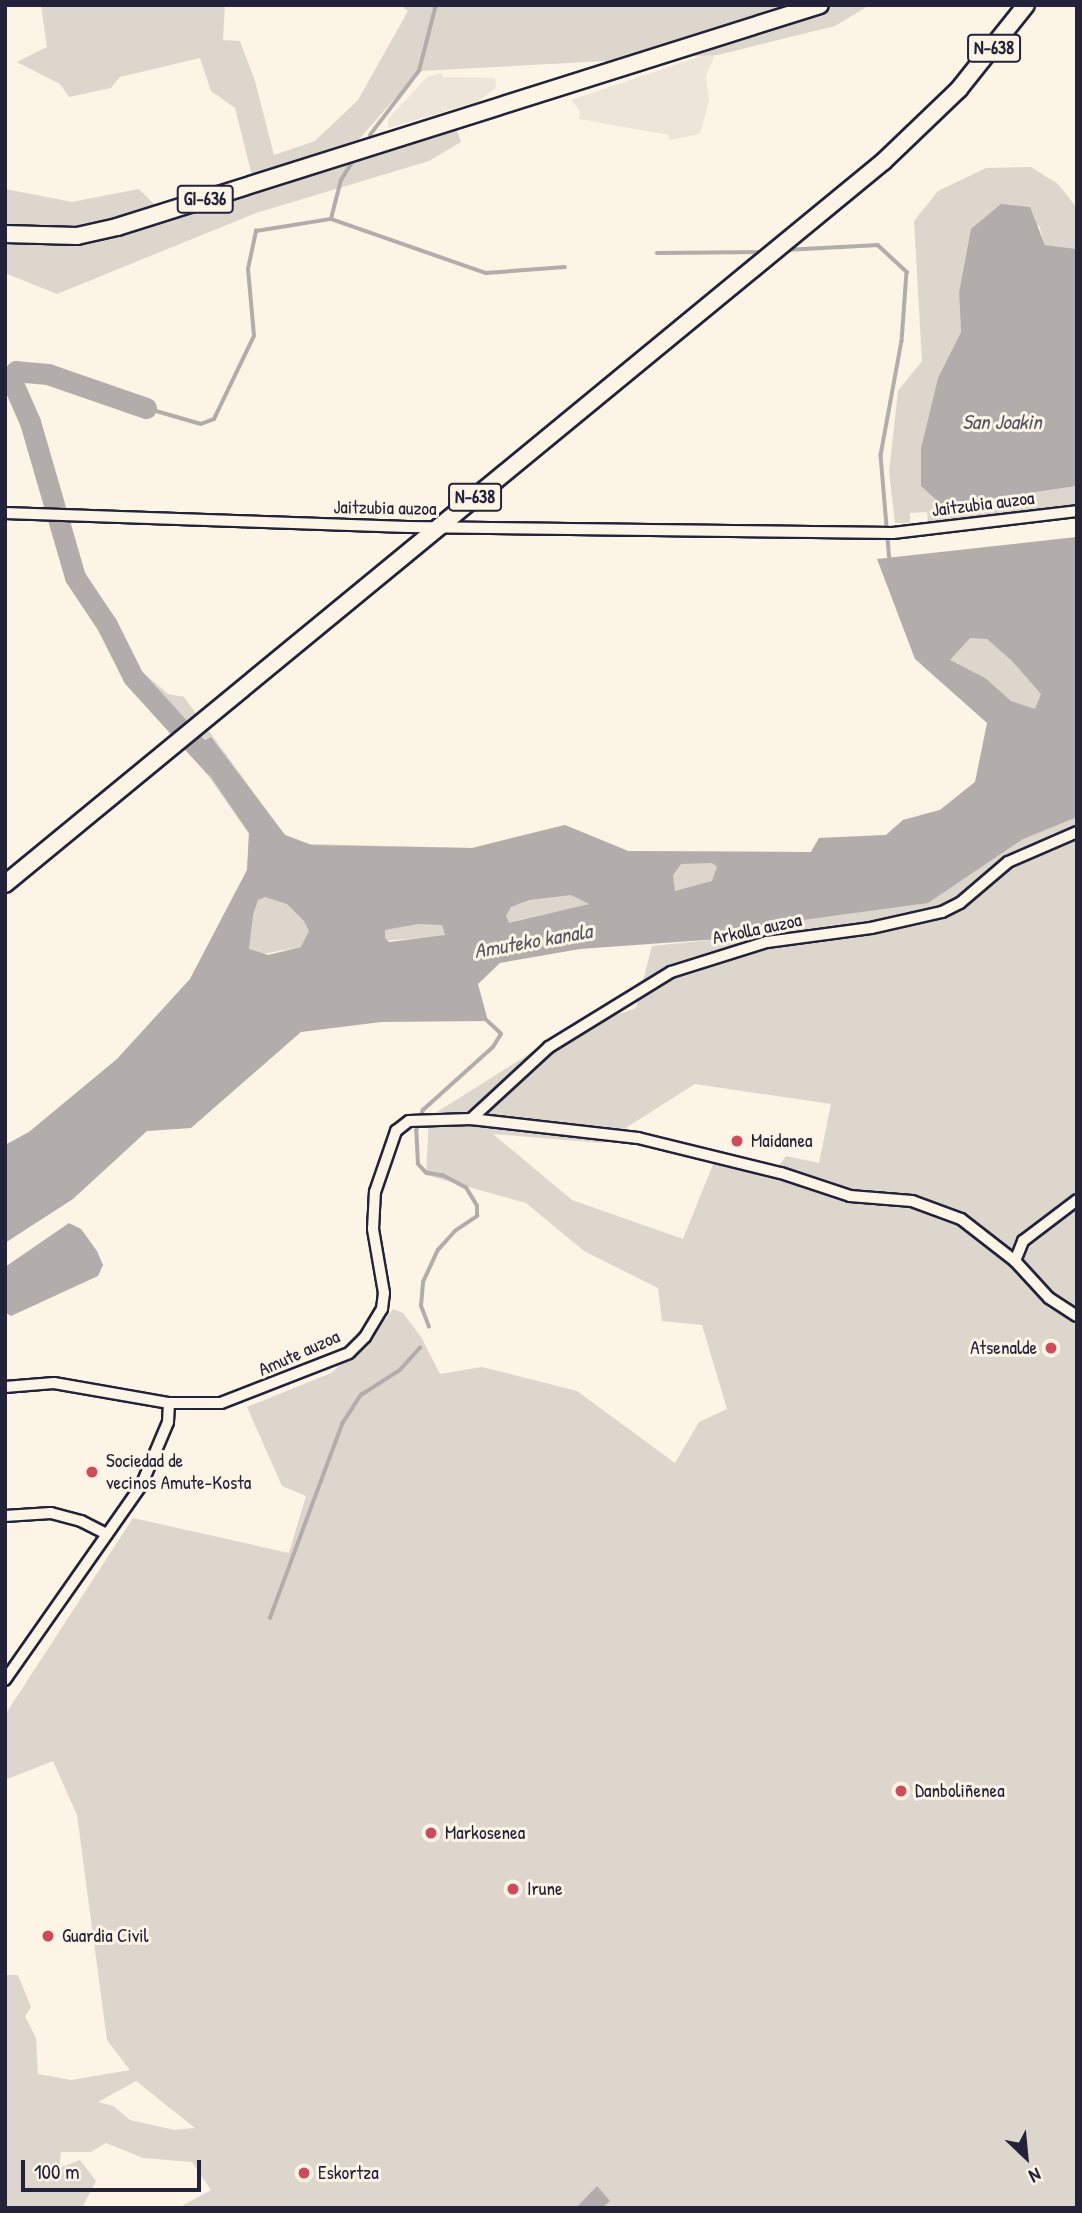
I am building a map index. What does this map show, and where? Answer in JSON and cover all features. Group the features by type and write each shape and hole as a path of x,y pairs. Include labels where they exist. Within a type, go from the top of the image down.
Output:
{"main road":[{"name":"GI-636","path":"754,24 804,5"},
{"name":"GI-636","path":"5,234 77,236 117,228 820,5"},
{"name":"N-638","path":"5,884 917,131 990,53 1026,5"}],"street":[{"name":"Jaitzubia auzoa","path":"5,513 439,527 893,533 1077,511"},
{"name":"Arkolla auzoa","path":"471,1119 550,1047 671,972 766,942 872,928 942,912 960,903 1008,862 1077,832"},
{"name":"Amute auzoa","path":"8,1385 89,1387 169,1403 221,1403 349,1353 365,1337 382,1309 384,1293 373,1229 375,1192 396,1131 409,1121 471,1119"},
{"path":"471,1119 638,1138 781,1173 850,1196 912,1201 961,1219 1015,1261 1049,1298 1077,1316"},
{"path":"1015,1261 1023,1241 1077,1200"},
{"path":"5,1679 141,1486 168,1422 169,1403"},
{"path":"5,1516 51,1513 81,1521 107,1534"}],"shaded area":[{"path":"41,5 225,5 223,40 240,41 255,81 274,155 315,141 358,100 408,11 400,5 870,5 835,26 718,55 419,71 346,154 453,120 461,142 429,161 256,213 57,294 5,273 5,189 72,202 139,189 163,213 254,184 235,108 211,91 200,58 120,77 111,88 69,97 60,84 17,62 47,47"},
{"path":"716,51 706,76 709,101 700,134 669,140 669,135 579,119 580,111 571,100"},
{"path":"441,73 443,77 495,78 496,88 477,102 388,128 388,119 427,77"},
{"path":"1031,167 1058,184 1077,208 1077,249 1045,245 1039,225 959,293 961,332 938,379 921,448 943,506 1077,486 1077,507 928,523 927,512 910,513 910,523 895,523 889,472 898,391 922,361 914,221 938,191 986,168"},
{"path":"5,366 31,367 71,379 68,385 22,379 21,393 38,427 49,482 84,579 115,617 133,664 168,694 184,697 285,835 308,844 472,848 565,825 628,851 811,852 819,838 886,835 903,820 940,810 975,782 1005,726 962,688 892,558 1077,537 1077,751 993,821 684,891 589,904 557,915 435,937 301,947 257,955 32,1134 5,1145 29,1132 117,1059 190,979 247,870 249,834 169,720 131,685 104,632 66,576 34,440 5,392"},
{"path":"1077,788 1077,2208 178,2208 211,2190 192,2162 143,2158 106,2143 91,2152 61,2152 59,2168 80,2160 96,2181 82,2208 5,2208 5,1975 18,1975 31,2007 25,2016 36,2038 38,2074 71,2080 130,2070 107,2040 77,1815 53,1761 5,1780 5,1715 133,1518 289,1553 306,1496 282,1486 247,1407 331,1373 372,1337 393,1309 403,1313 421,1337 440,1374 482,1367 577,1391 675,1463 699,1422 727,1409 702,1325 662,1321 658,1288 584,1251 526,1203 426,1175 429,1117 559,1035 636,1008 652,946 719,939","holes":["695,1084 831,1104 819,1163 786,1156 769,1178 714,1162 683,1239 572,1200 493,1134 602,1143","136,2081 195,2128 174,2130 130,2120 113,2106 98,2102"]}],"water":[{"name":"San Joakin","path":"1001,204 1030,207 1045,245 1077,249 1077,486 943,506 921,486 921,448 938,378 961,332 959,293 971,229"},
{"name":"Amuteko kanala","path":"1077,537 1077,817 1023,839 928,903 773,924 719,939 580,949 500,963 478,984 488,1021 381,1022 301,1032 191,1128 147,1131 73,1199 5,1243 5,1145 29,1132 117,1059 190,979 247,870 249,833 191,748 211,737 285,835 312,845 472,848 565,825 628,851 811,852 819,838 886,835 903,820 940,810 975,782 987,723 915,659 877,559","holes":["970,638 987,639 1012,661 1041,694 1035,709 1011,701 985,678 950,660","712,863 717,867 712,881 675,891 673,875 681,864","571,895 589,904 509,923 506,916 511,907 529,900","265,897 287,904 304,921 309,931 301,947 268,955 249,949 253,915 258,900","418,924 442,925 445,935 389,942 385,938 385,930"]},
{"path":"69,1223 81,1229 97,1251 103,1265 98,1276 11,1316 5,1312 5,1267"},
{"path":"597,2186 610,2201 602,2208 576,2208"}],"waterway":[{"path":"370,135 419,71 436,5"},
{"path":"146,408 201,424 214,419 254,336 248,269 256,231 331,219 341,180 354,159"},
{"path":"331,219 486,273 565,267"},
{"path":"785,250 878,245 907,272 902,341 881,455 890,563"},
{"path":"657,253 764,252"},
{"path":"146,408 48,374 16,371 12,381 30,422 75,577 107,625 133,677 214,766"},
{"path":"429,1327 421,1306 423,1282 438,1250 455,1231 477,1216 477,1206 466,1188 443,1176 426,1173 418,1164 416,1131 423,1110 493,1047 501,1034 486,1020"},
{"path":"270,1618 342,1424 361,1395 400,1370 420,1348"}],"place":[{"name":"Maidanea","path":"737,1141"},
{"name":"Atsenalde","path":"1051,1348"},
{"name":"Sociedad de vecinos Amute-Kosta","path":"92,1472"},
{"name":"Danboliñenea","path":"901,1791"},
{"name":"Markosenea","path":"431,1833"},
{"name":"Irune","path":"513,1889"},
{"name":"Guardia Civil","path":"48,1936"},
{"name":"Eskortza","path":"304,2173"}]}
